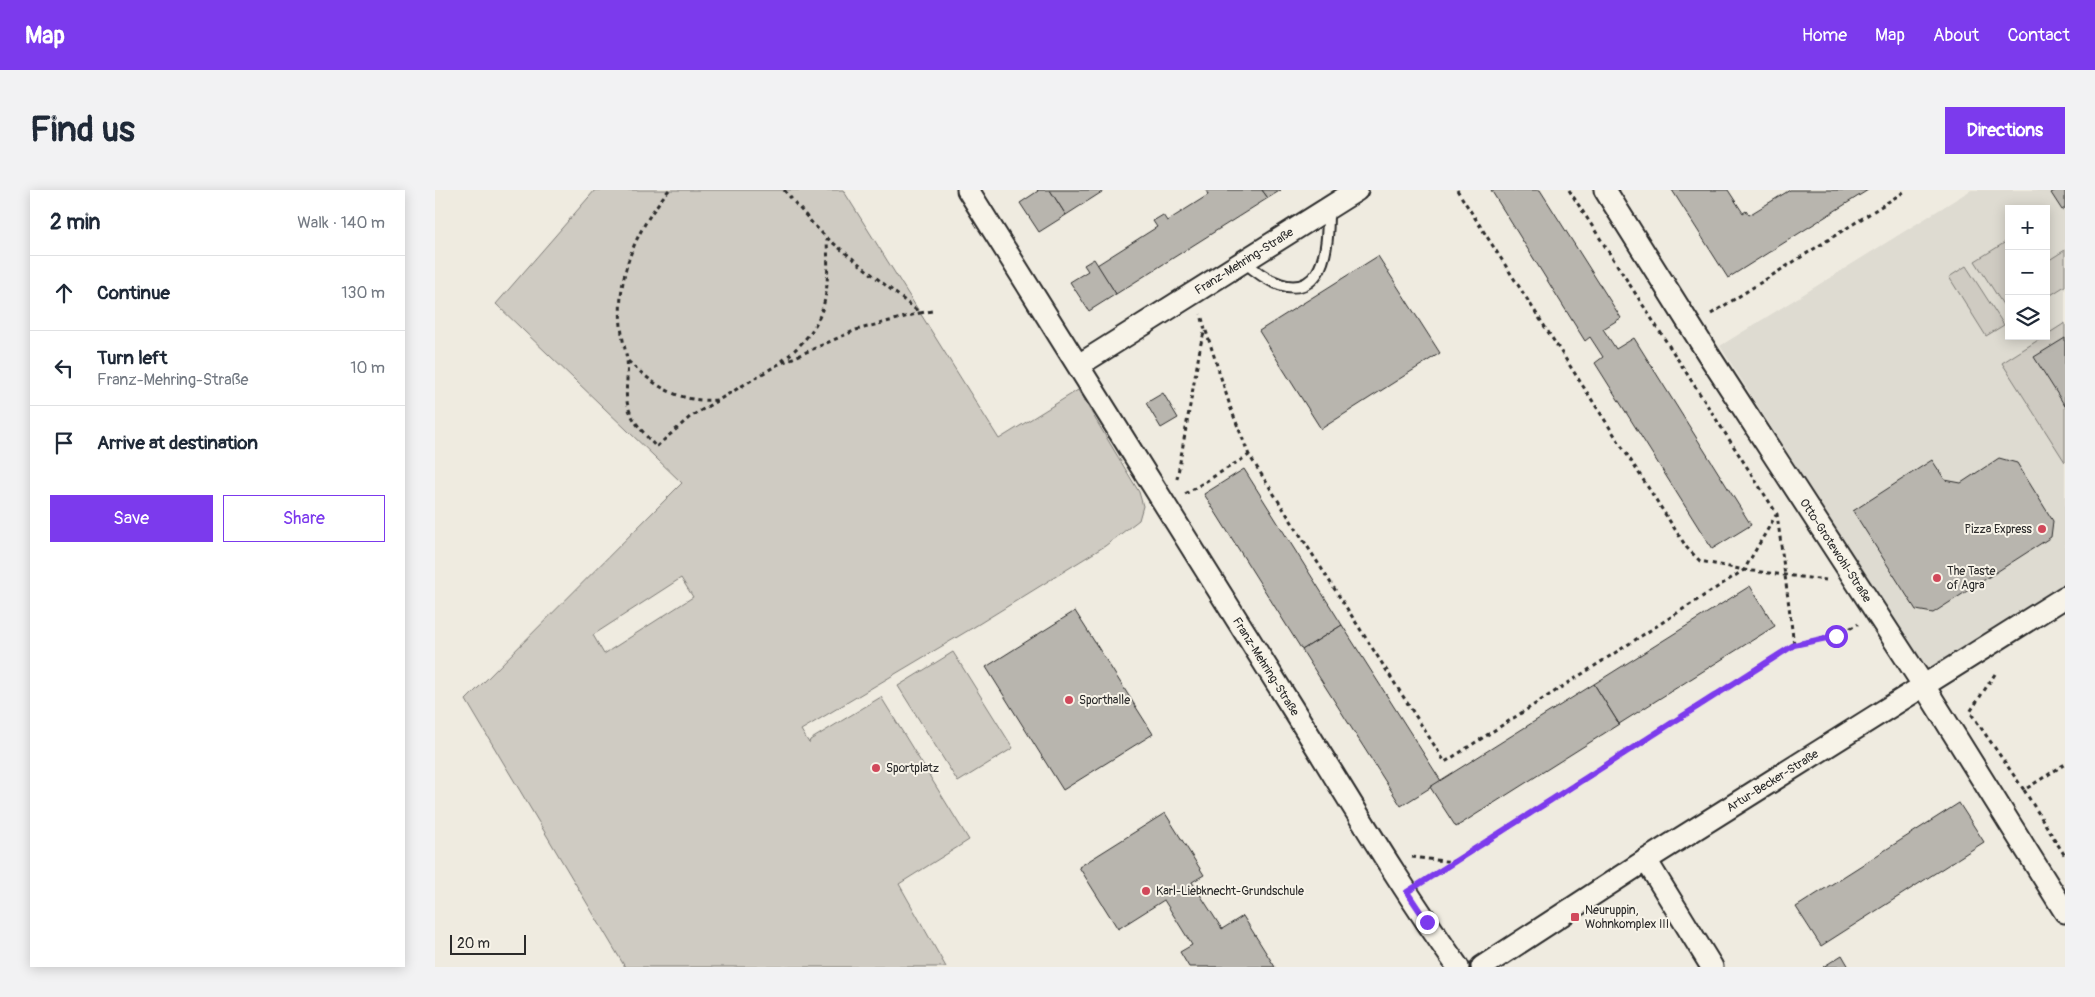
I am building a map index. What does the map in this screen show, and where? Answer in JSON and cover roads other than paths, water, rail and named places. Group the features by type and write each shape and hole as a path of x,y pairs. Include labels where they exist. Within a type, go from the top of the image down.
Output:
{"street":[{"name":"Franz-Mehring-Straße","path":"968,190 1169,504 1407,892 1458,967"},
{"name":"Franz-Mehring-Straße","path":"1079,365 1357,190"},
{"name":"Otto-Grotewohl-Straße","path":"1605,190 1924,686 2065,912"},
{"name":"Artur-Becker-Straße","path":"1482,967 1646,860 2065,597"},
{"path":"1646,860 1713,967"}],"lane":[{"path":"1244,261 1259,275 1273,282 1287,286 1301,285 1306,282 1317,273 1323,260 1328,208"}],"place":[{"name":"Pizza Express","path":"2042,529"},
{"name":"The Taste of Agra","path":"1937,578"},
{"name":"Sporthalle","path":"1069,700"},
{"name":"Sportplatz","path":"876,768"},
{"name":"Karl-Liebknecht-Grundschule","path":"1146,891"},
{"name":"Neuruppin, Wohnkomplex III","path":"1575,917"}]}
